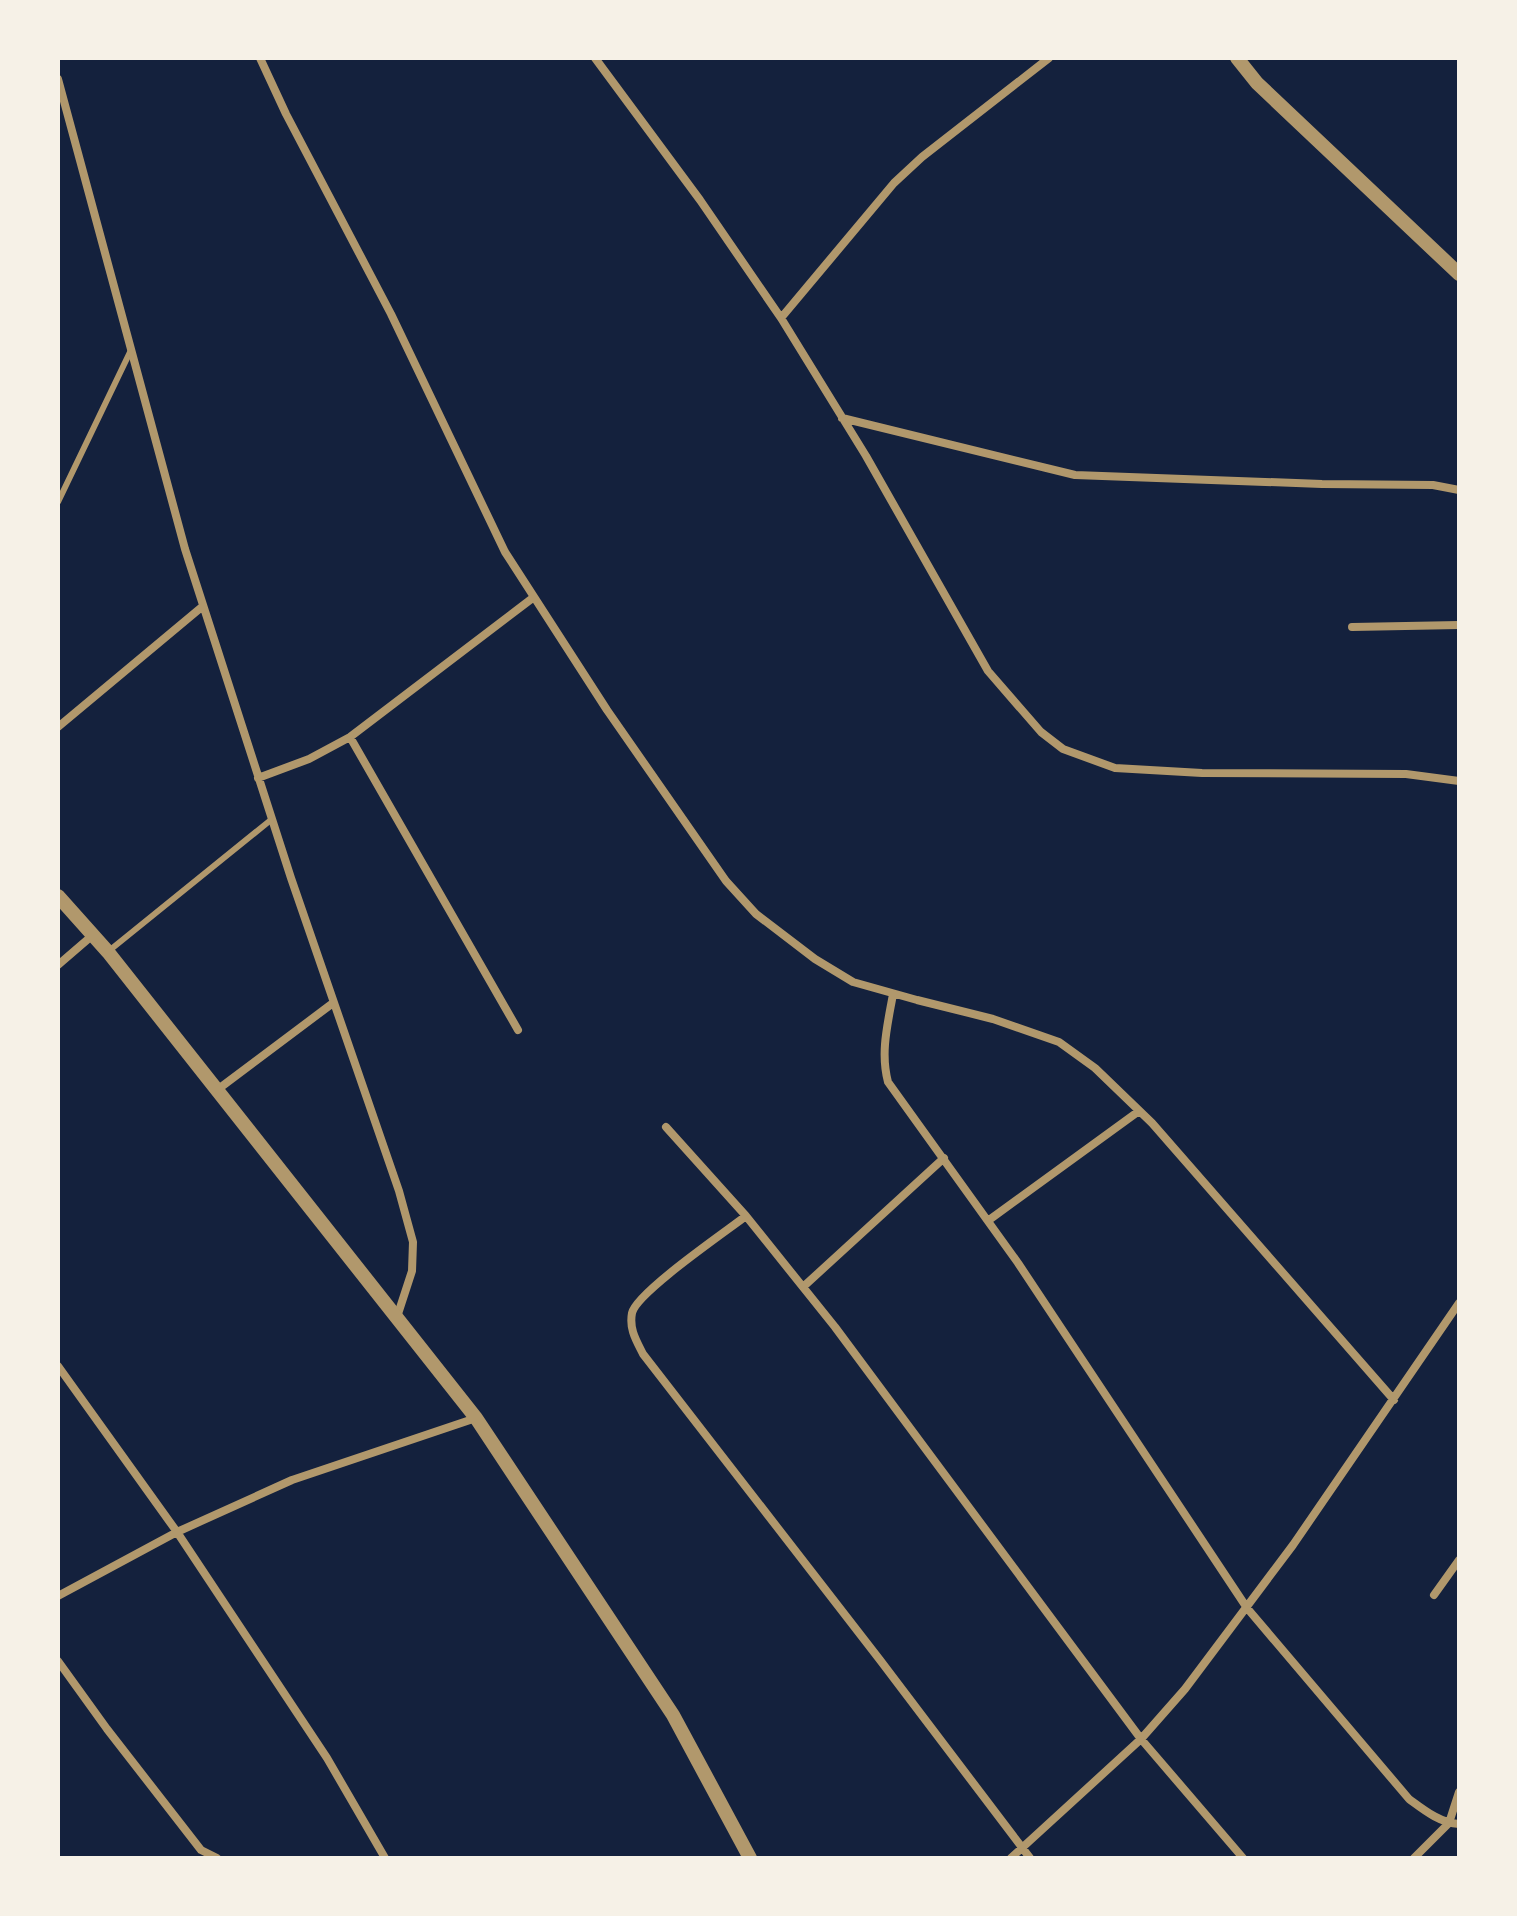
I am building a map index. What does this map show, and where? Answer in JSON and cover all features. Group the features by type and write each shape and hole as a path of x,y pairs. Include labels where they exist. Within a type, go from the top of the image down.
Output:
{"street":[{"path":"260,58 391,314 505,552 607,710 726,881 756,914 815,959 853,982 993,1019 1059,1042 1095,1068 1152,1123 1394,1400"},
{"path":"595,58 700,200 781,318 866,456 988,671 1041,732 1063,749 1115,768 1202,773 1406,774 1459,781"},
{"path":"781,318 894,183 922,157 1049,58"},
{"path":"1237,58 1257,83 1459,274"},
{"path":"58,79 185,549 258,778 399,1191 413,1242 412,1271 397,1317"},
{"path":"842,418 1075,475 1433,485 1459,490"},
{"path":"258,778 309,759 350,737 534,597"},
{"path":"58,727 203,606"},
{"path":"1352,627 1459,625"},
{"path":"350,737 518,1030"},
{"path":"58,896 94,934 476,1418 673,1715 750,1858"},
{"path":"58,965 94,934"},
{"path":"893,994 885,1044 884,1065 888,1082 989,1220 1247,1608 1409,1799 1427,1813 1459,1824"},
{"path":"217,1090 333,1003"},
{"path":"989,1220 1139,1111"},
{"path":"666,1127 746,1216 835,1327 1141,1739 1243,1858"},
{"path":"803,1287 944,1158"},
{"path":"746,1216 647,1292 632,1309 630,1328 643,1354 1030,1858"},
{"path":"1011,1858 1141,1739 1185,1689 1247,1608 1459,1303"},
{"path":"58,1366 177,1532 327,1758 383,1857"},
{"path":"58,1596 177,1532 292,1480 476,1418"},
{"path":"1434,1595 1459,1560"},
{"path":"58,1661 201,1850 217,1858"},
{"path":"1414,1858 1449,1823 1459,1792"}],"lane":[{"path":"58,502 131,350"},
{"path":"108,952 272,819"}]}
